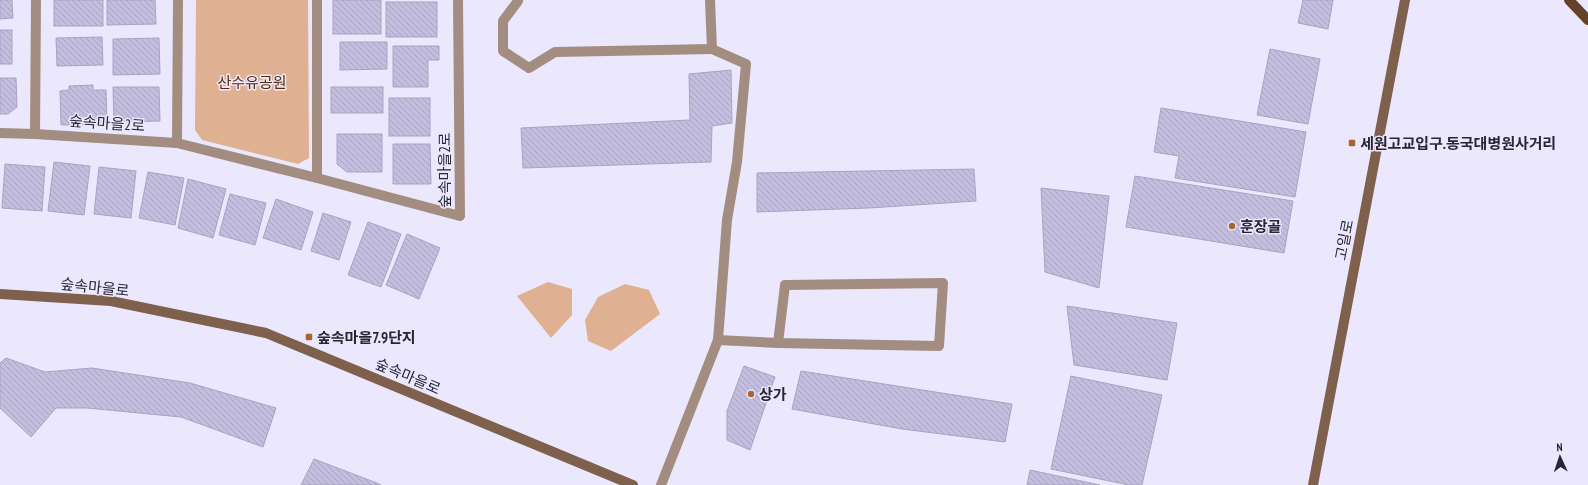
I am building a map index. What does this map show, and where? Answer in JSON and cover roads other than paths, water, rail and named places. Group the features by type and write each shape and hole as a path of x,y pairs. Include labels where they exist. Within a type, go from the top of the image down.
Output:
{"main road":[{"name":"고일로","path":"1313,485 1405,0"},
{"path":"1569,0 1588,20"},
{"name":"숲속마을로","path":"0,294 111,301 266,333 633,485"}],"street":[{"path":"35,134 36,0"},
{"path":"177,143 178,0"},
{"path":"317,0 317,178"},
{"name":"숲속마을2로","path":"0,133 177,143 460,216 458,0"},
{"path":"710,0 712,49"},
{"path":"518,1 503,21 503,51 529,68 555,52 712,49 746,64 737,162 726,220 718,340 660,485"},
{"path":"718,340 778,343 939,346 943,283 786,285 778,343"}],"place":[{"name":"세원고교입구.동국대병원사거리","path":"1352,143"},
{"name":"훈장골","path":"1232,226"},
{"name":"숲속마을7.9단지","path":"309,337"},
{"name":"상가","path":"751,394"}],"park label":[{"name":"산수유공원","path":"252,82"}]}
